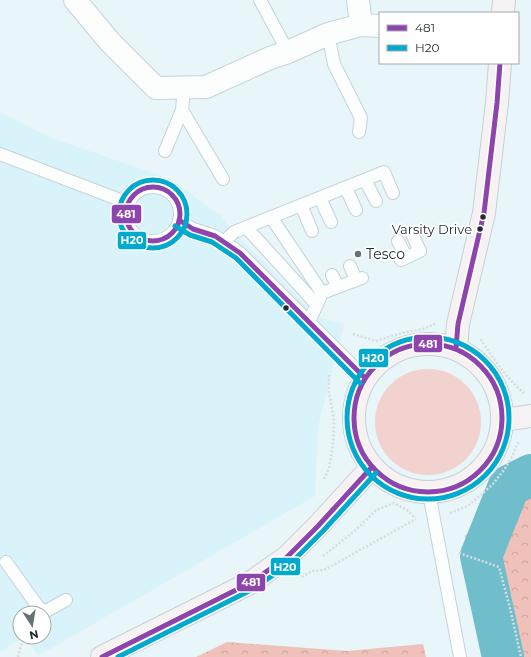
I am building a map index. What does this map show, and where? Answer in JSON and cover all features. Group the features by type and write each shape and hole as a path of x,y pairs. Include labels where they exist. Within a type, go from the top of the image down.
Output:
{"street":[{"path":"75,0 110,42 156,88 206,87 328,34 370,26 358,0"},
{"path":"503,12 504,0"},
{"path":"456,348 458,324 484,213 497,103 500,64"},
{"path":"430,343 456,348 475,360 491,376 500,397 503,420 499,441 489,460 474,476 456,487 429,493 411,490 388,481 371,468 365,460 353,423 355,399 365,378 382,359 405,346 430,343"},
{"path":"503,420 531,416"},
{"path":"102,657 250,583 262,575 295,550 371,468"}],"lane":[{"path":"260,0 288,52"},
{"path":"328,34 334,64 361,118 359,132"},
{"path":"165,151 182,110 184,87"},
{"path":"182,110 223,179"},
{"path":"0,154 128,203"},
{"path":"224,242 234,232 384,172 393,193"},
{"path":"365,180 376,201"},
{"path":"144,188 160,188 172,194 179,206 179,220 172,233 160,240 146,240 135,235 126,218 128,203 134,194 144,188"},
{"path":"346,188 356,210"},
{"path":"320,198 331,222"},
{"path":"301,205 312,231"},
{"path":"271,217 322,293"},
{"path":"179,220 193,229 215,236 240,253 365,378"},
{"path":"246,227 317,305"},
{"path":"398,240 403,258 420,251 412,234"},
{"path":"309,322 322,293 359,279 350,266"},
{"path":"332,275 338,287"},
{"path":"429,493 460,657"},
{"path":"6,562 39,608 46,611 66,600"}],"path":[{"path":"353,334 376,341 402,333 423,329 439,322"},
{"path":"480,333 481,340 505,373 515,385 524,392"},
{"path":"324,479 329,468 332,451 334,420 329,392 329,373"},
{"path":"454,512 468,506 492,485 504,470 513,455 517,444 522,441"},
{"path":"313,567 312,571 324,570 416,519 407,510 394,503 376,510 357,529 321,558"},
{"path":"464,555 499,567 521,657"},
{"path":"18,657 21,645"}],"shaded area":[{"path":"0,112 49,137 170,179 220,215 234,232 317,317 344,324 318,427 315,496 38,656 31,645 52,645 52,605 12,605 12,644 0,652"},
{"path":"428,369 448,373 465,385 477,402 481,422 477,442 465,459 448,471 428,475 408,471 391,459 379,442 375,422 379,402 391,385 408,373"}],"green space":[{"path":"531,472 531,657 515,657 507,616 472,587 465,536"},
{"path":"227,642 347,651 423,644 426,657 196,657"}],"waterway":[{"path":"503,657 481,556 509,486 531,475"}],"transit line":[{"name":"481","path":"456,348 458,324 484,213 497,103 500,64"},
{"name":"H20","path":"153,180 166,183 177,190 184,201 187,214 184,227 177,238 166,245 153,248 140,245 129,238 122,227 119,214 122,201 129,190 140,183 153,180"},
{"name":"481","path":"153,187 163,189 172,195 178,204 180,214 178,224 172,233 163,239 153,241 143,239 134,233 128,224 126,214 128,204 134,195 143,189 153,187"},
{"name":"481","path":"179,220 193,229 215,236 240,253 365,378"},
{"name":"H20","path":"175,226 190,235 212,242 236,258 360,383"},
{"name":"H20","path":"420,337 436,337 452,340 466,346 480,355 491,366 500,380 506,394 509,418 508,434 500,456 491,470 480,481 466,490 452,496 436,499 420,499 404,496 390,490 376,481 365,470 356,456 350,442 347,426 347,410 350,394 356,380 365,366 376,355 390,346 404,340 420,337"},
{"name":"481","path":"435,344 456,349 469,356 485,371 497,390 501,404 502,418 501,432 497,446 490,459 475,475 469,480 450,489 435,492 421,492 400,487 387,480 366,459 359,446 355,432 354,411 359,390 366,377 387,356 400,349 414,345 435,344"},
{"name":"481","path":"102,657 250,583 287,557 318,526 371,468"},
{"name":"H20","path":"118,657 253,589 291,563 323,531 376,473"}],"place":[{"name":"Varsity Drive","path":"480,229"},
{"name":"Tesco","path":"358,254"}]}
